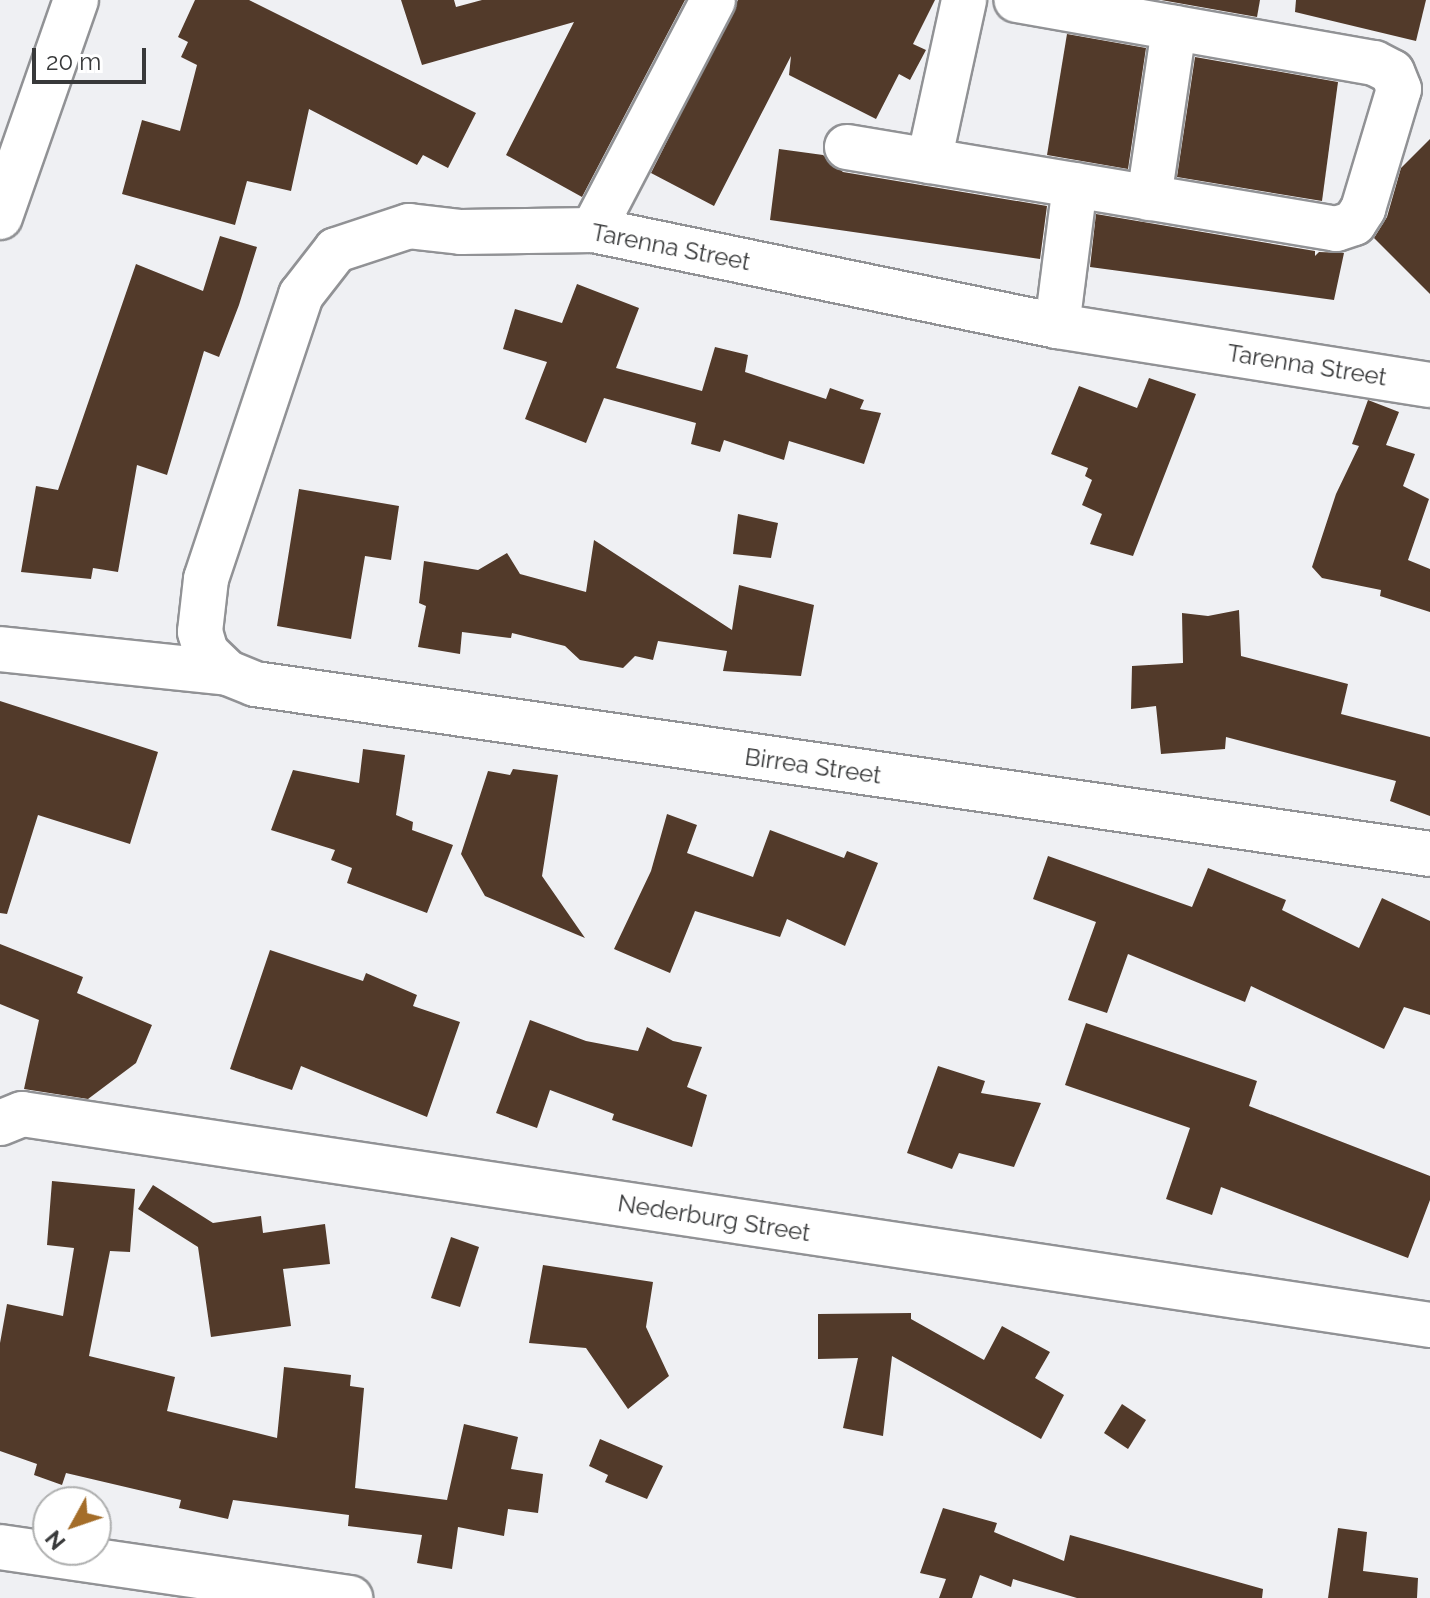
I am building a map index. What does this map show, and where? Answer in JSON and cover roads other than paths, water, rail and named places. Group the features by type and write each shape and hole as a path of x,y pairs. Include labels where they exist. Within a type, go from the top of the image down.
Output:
{"street":[{"path":"0,217 76,0"},
{"path":"593,230 713,0"},
{"path":"929,161 964,0"},
{"path":"847,147 1336,229 1354,223 1363,209 1399,89 1392,72 1374,63 1017,0"},
{"path":"1149,198 1174,28"},
{"path":"1057,326 1075,185"},
{"name":"Tarenna Street","path":"217,663 200,632 206,579 301,295 336,250 409,226 461,232 593,230 1057,326 1430,385"},
{"name":"Birrea Street","path":"0,649 217,663 290,690 1430,854"},
{"name":"Nederburg Street","path":"0,1123 22,1114 1430,1325"},
{"path":"0,1547 350,1598"}]}
